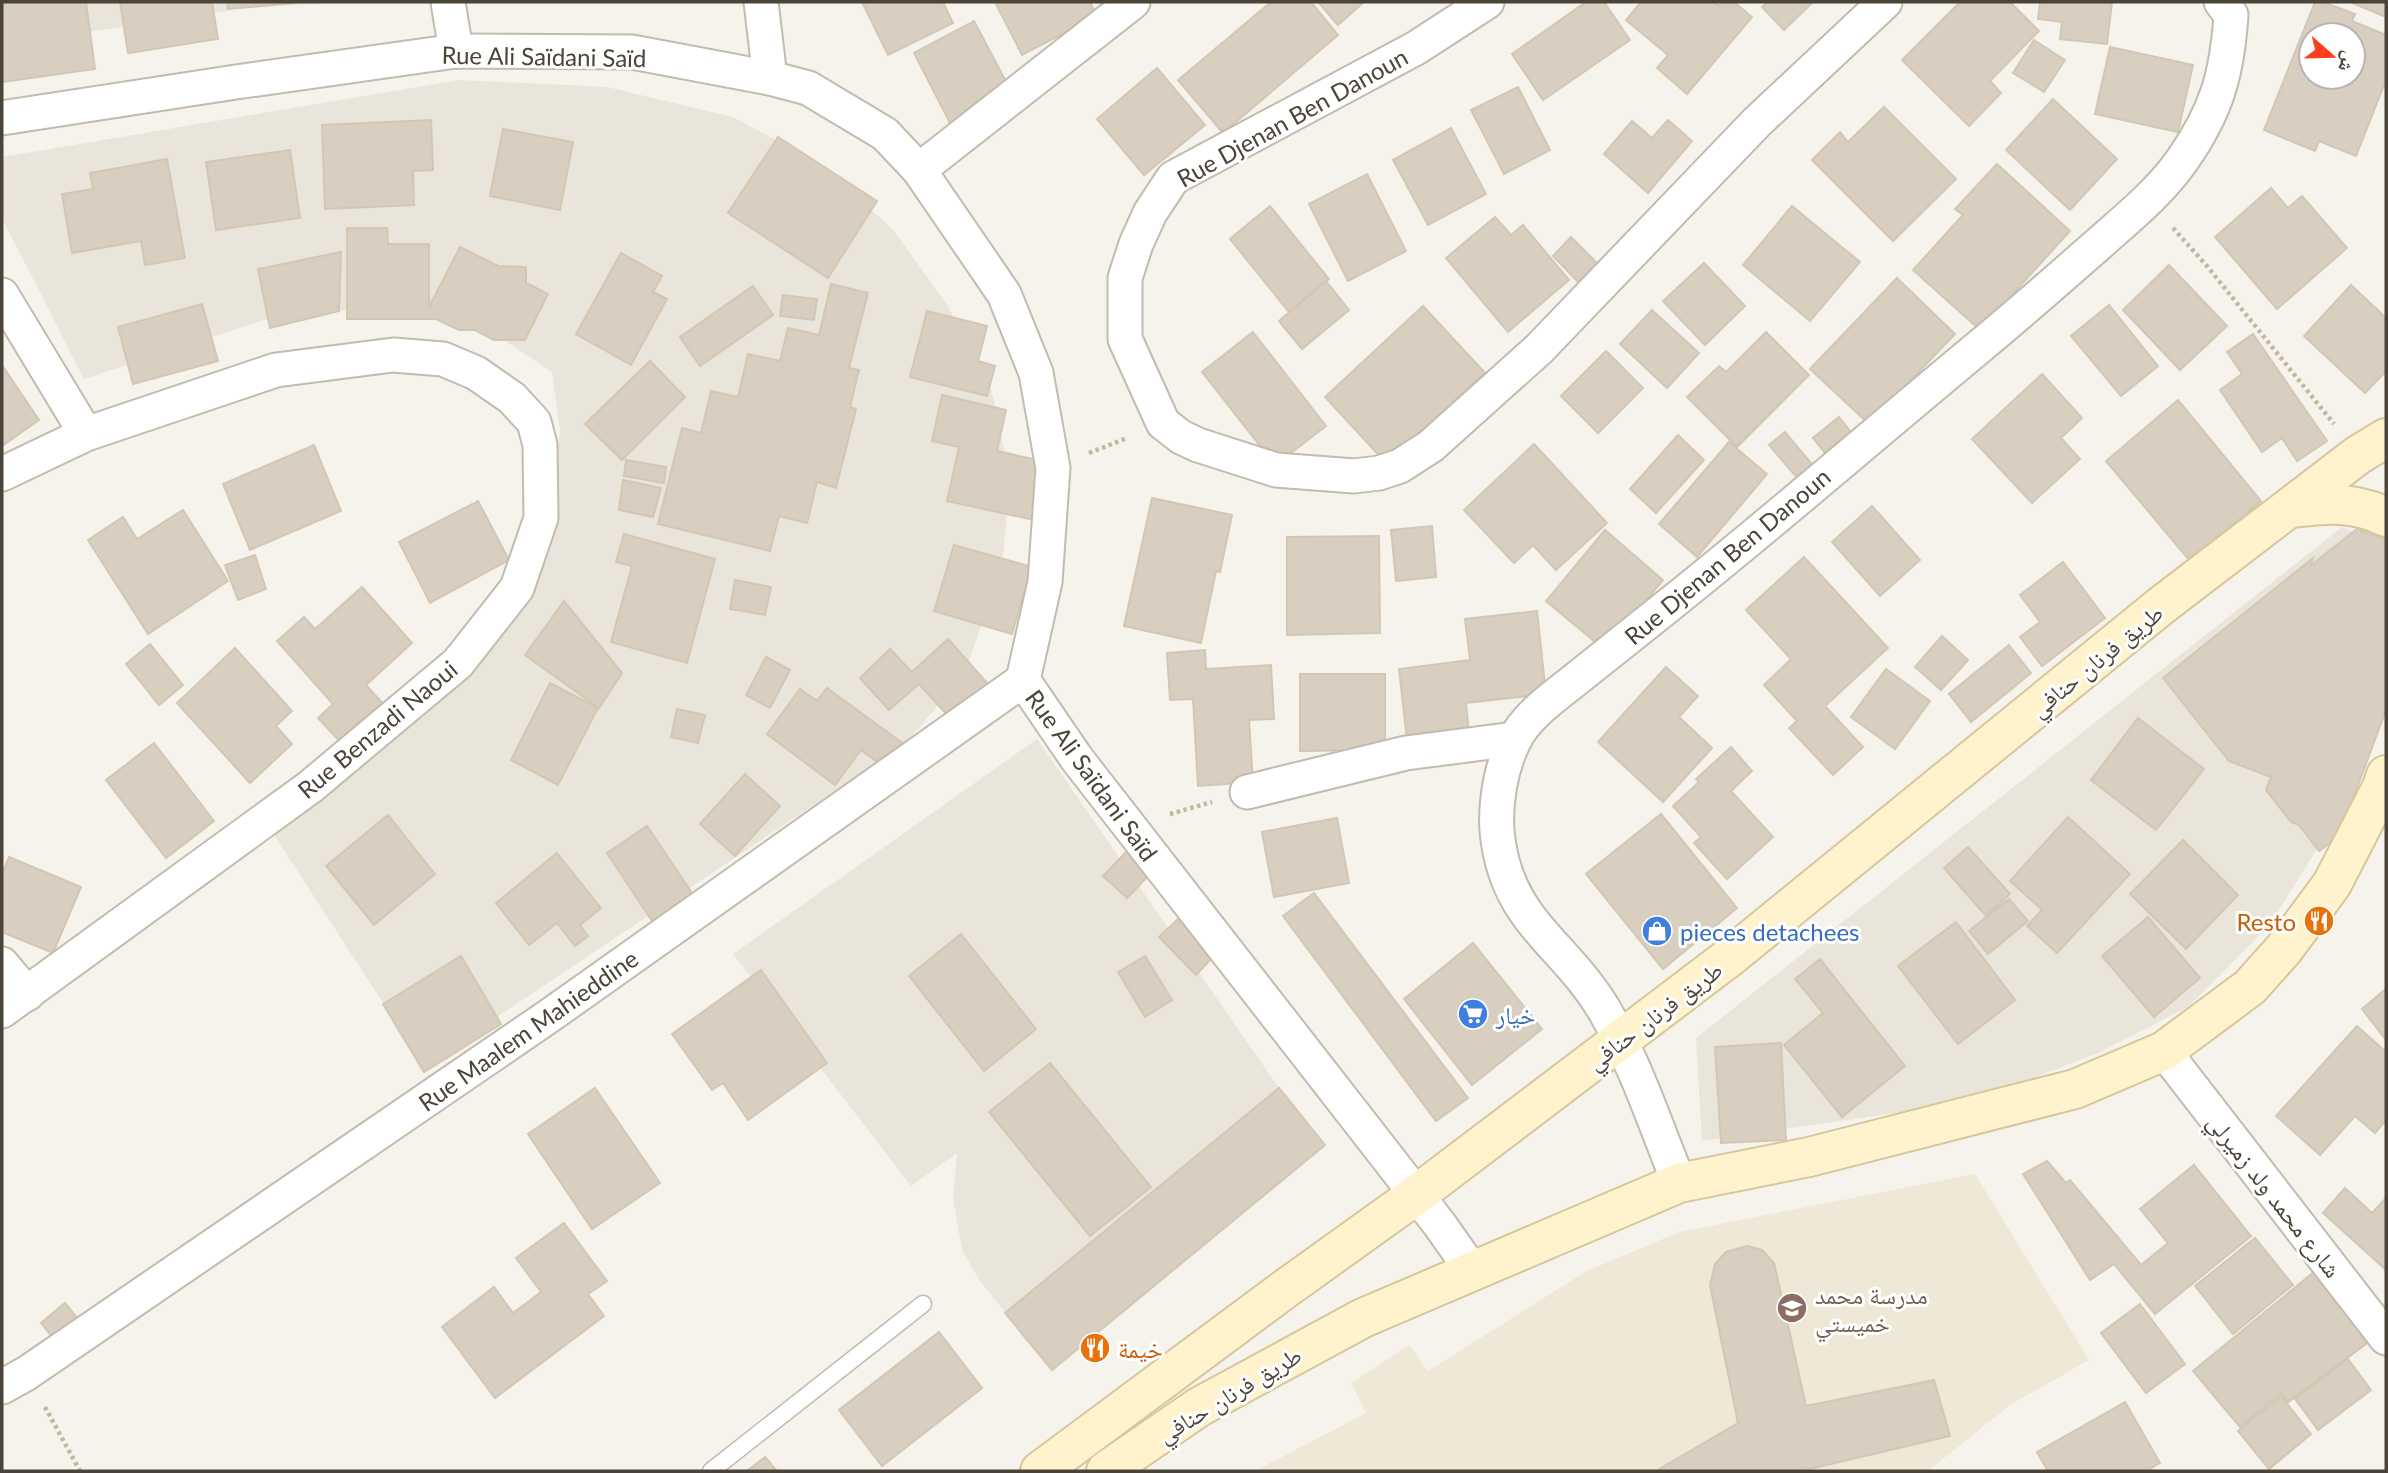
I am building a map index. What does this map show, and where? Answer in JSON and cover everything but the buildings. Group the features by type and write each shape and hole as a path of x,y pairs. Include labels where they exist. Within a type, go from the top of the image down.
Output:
{"main road":[{"name":"طريق فرنان حنافي","path":"1040,1471 1284,1289 1416,1195 1621,1040 1807,896 2162,605 2372,446"},
{"path":"2292,508 2340,503 2377,512 2386,517"},
{"name":"طريق فرنان حنافي","path":"1107,1471 1199,1407 1363,1318 1679,1183 1809,1157 2075,1089 2164,1051 2250,987 2284,949 2332,884 2385,785"}],"street":[{"path":"448,2 456,51"},
{"path":"761,2 770,78"},
{"name":"Rue Djenan Ben Danoun","path":"1163,423 1125,339 1125,278 1150,213 1174,178 1416,48 1486,2"},
{"path":"1163,423 1181,438 1276,470 1353,476 1379,473 1400,466 1431,446 1539,349 1757,122 1885,2"},
{"path":"919,170 1127,4"},
{"name":"Rue Djenan Ben Danoun","path":"1679,1183 1621,1040 1597,999 1544,938 1517,901 1503,869 1497,828 1500,783 1514,739 1555,696 1684,593 2024,310 2148,200 2180,163 2199,135 2218,95 2228,59 2230,6"},
{"name":"Rue Ali Saïdani Saïd","path":"2,118 456,51 632,52 770,78 808,88 885,134 919,170 1004,294 1037,373 1053,468 1045,582 1023,680 1077,759 1473,1272"},
{"path":"2,295 86,434"},
{"name":"Rue Benzadi Naoui","path":"2,474 86,434 276,370 393,355 443,359 476,373 512,398 534,422 540,445 541,518 517,588 458,663 310,787 14,1002"},
{"name":"Rue Maalem Mahieddine","path":"15,1380 549,1017 1023,680"},
{"path":"1247,792 1406,752 1514,739"},
{"path":"2,964 14,1002"},
{"name":"شارع محمد ولد زميرلي","path":"2164,1051 2386,1338"}],"lane":[{"path":"711,1471 923,1304"}],"path":[{"path":"2148,200 2372,446"},
{"path":"1053,468 1163,423"},
{"path":"1129,826 1247,792"},
{"path":"15,1380 80,1471"}],"shaded area":[{"path":"2,2 360,2 251,7 23,42 2,48"},
{"path":"459,80 607,87 733,117 826,167 894,231 946,303 992,392 1010,477 1002,569 963,676 906,743 424,1066 263,818 419,701 548,509 560,431 552,372 479,323 401,304 264,320 84,379 2,218 2,157"},
{"path":"2342,527 2386,547 2386,643 2334,822 2269,926 2188,1007 2098,1053 1967,1103 1702,1141 1696,1038"},
{"path":"1037,739 1279,1088 1325,1145 1052,1370 980,1281 962,1250 953,1198 957,1153 911,1186 733,954"},
{"name":"مدرسة محمد خميستي","path":"1975,1174 2089,1360 2010,1405 1928,1471 1255,1471 1366,1413 1351,1383 1409,1345 1428,1371 1585,1272 1679,1232"}],"place":[{"name":"Resto","path":"2319,921"},
{"name":"pieces detachees","path":"1657,931"},
{"name":"خيار","path":"1473,1014"},
{"name":"مدرسة محمد خميستي","path":"1792,1308"},
{"name":"خيمة","path":"1095,1348"}]}
